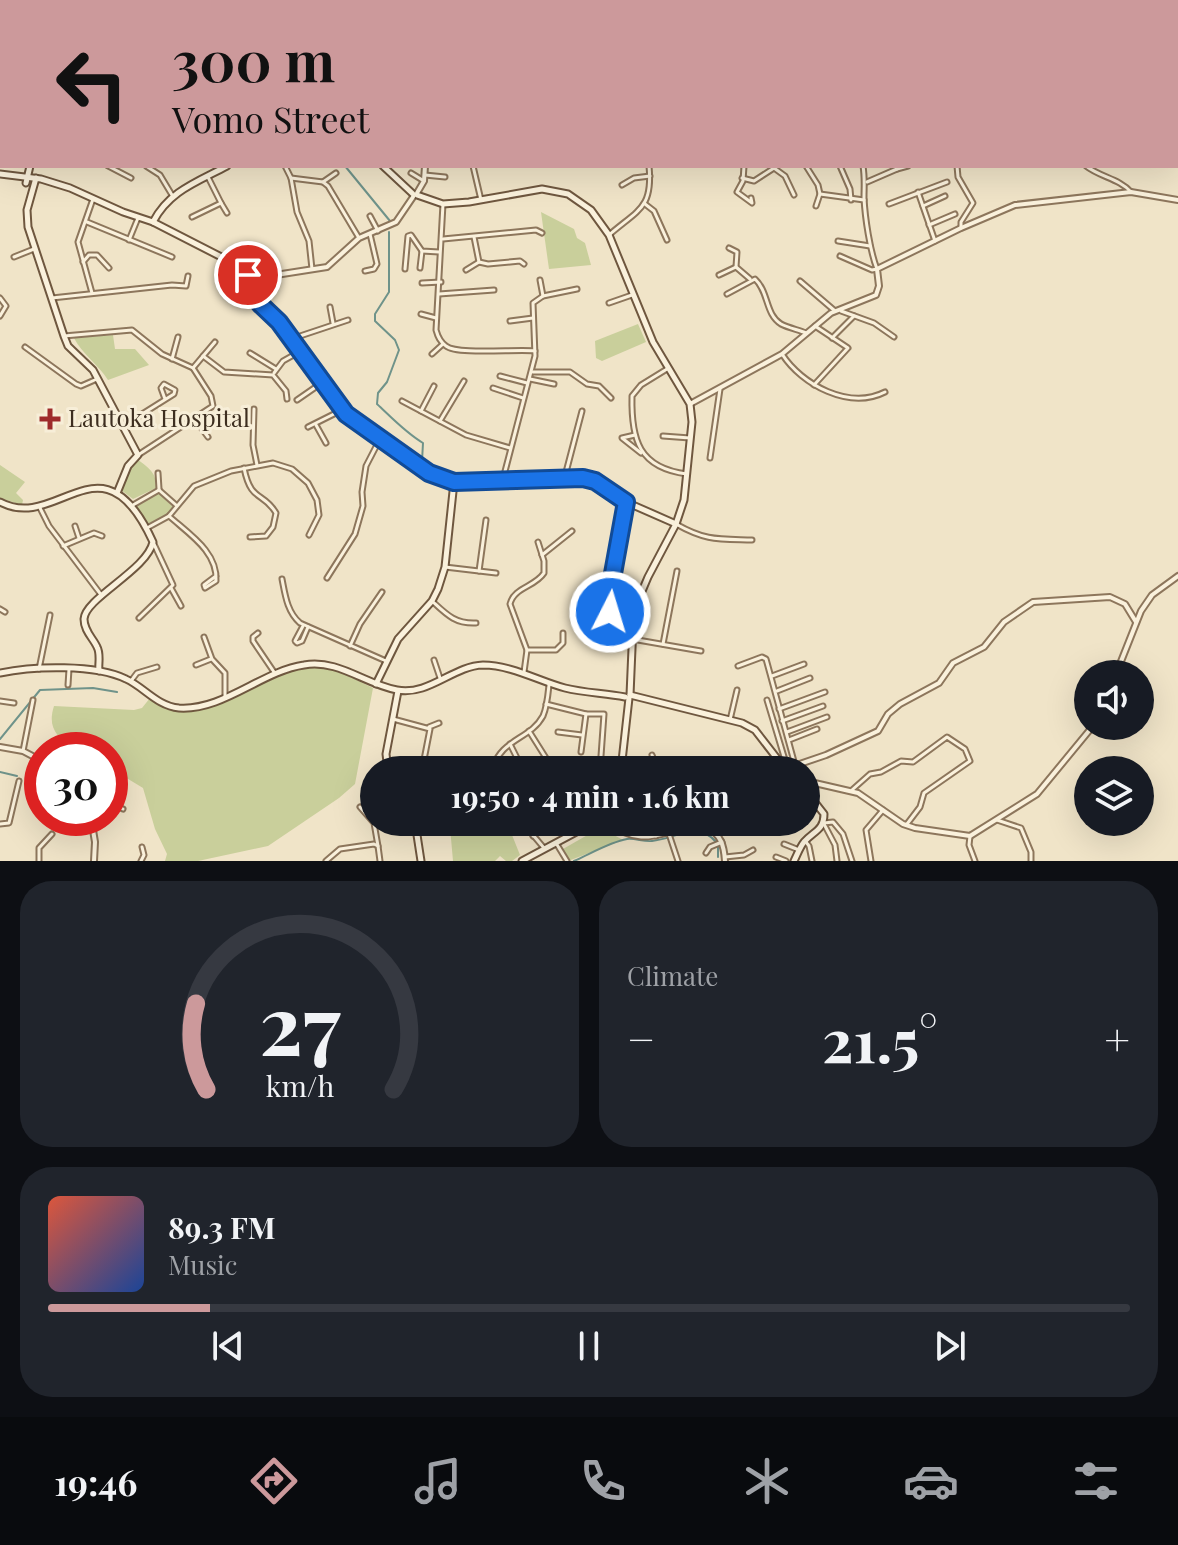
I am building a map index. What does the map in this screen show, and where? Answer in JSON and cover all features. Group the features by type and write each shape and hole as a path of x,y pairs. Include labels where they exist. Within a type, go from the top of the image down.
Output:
{"main road":[{"path":"30,168 26,218 64,336 68,346 84,359 97,379 138,455 128,466 117,493"},
{"path":"385,168 415,195 443,204 542,189 568,194 591,210 609,235 667,369 690,404 684,500 676,524 644,585 633,625 622,756"},
{"path":"153,222 164,203 213,171"},
{"path":"4,175 56,184 153,222 234,263 250,279 260,304 291,339 342,410 429,473 454,482 565,476 595,481 626,502 676,524"},
{"path":"376,684 407,628 432,601 445,567 454,482"},
{"path":"0,502 21,509 98,488 117,493 133,505 147,528 153,542 150,552 90,606 84,620 98,648 99,672"},
{"path":"0,673 39,669 99,672 131,681 161,702 178,708 206,704 303,665 339,668 398,691 441,682 483,665 524,674 579,692 645,699 730,720 755,730 774,756"},
{"path":"386,756 398,691"},
{"path":"794,861 805,841 824,823 824,814 820,809"},
{"path":"417,836 421,861"},
{"path":"522,861 569,836"}],"street":[{"path":"112,168 131,178"},
{"path":"123,173 126,168"},
{"path":"149,168 160,175 173,196"},
{"path":"286,168 291,178 293,199 309,241 313,270"},
{"path":"250,279 332,265 359,238 396,222 415,195 424,178 425,168"},
{"path":"473,168 481,200"},
{"path":"609,235 645,204 651,191 649,168"},
{"path":"744,168 738,195 752,203 751,198"},
{"path":"742,178 754,181 774,168 785,176 794,195"},
{"path":"807,168 818,185 820,194 816,206"},
{"path":"841,168 851,200"},
{"path":"690,404 782,354 836,310 876,295 879,286 864,200 867,182 864,168"},
{"path":"867,182 897,168"},
{"path":"957,168 958,177 973,206 961,222 961,228"},
{"path":"1090,168 1131,192"},
{"path":"213,171 221,203 227,213"},
{"path":"323,182 336,173"},
{"path":"411,173 424,178 445,177"},
{"path":"622,185 634,178 650,176"},
{"path":"291,178 323,182 332,190 359,238"},
{"path":"889,204 947,182"},
{"path":"918,192 935,241"},
{"path":"840,256 872,270 877,269 1015,205 1131,192 1178,200"},
{"path":"820,194 864,200"},
{"path":"922,207 945,196"},
{"path":"92,293 78,242 93,199"},
{"path":"192,217 221,203"},
{"path":"443,204 436,330 443,344 458,351 511,348 535,351"},
{"path":"645,204 654,211 667,240"},
{"path":"928,225 955,214"},
{"path":"370,216 378,231"},
{"path":"129,240 139,218"},
{"path":"87,222 172,257"},
{"path":"442,239 536,230 542,233"},
{"path":"365,271 374,269 377,264 370,234"},
{"path":"405,269 410,236 422,251 420,268"},
{"path":"474,237 479,262"},
{"path":"838,241 871,246"},
{"path":"729,248 737,253 736,267"},
{"path":"14,257 34,249"},
{"path":"422,251 441,252"},
{"path":"83,262 89,255 97,255 109,268"},
{"path":"466,270 479,262 520,261 524,264"},
{"path":"719,275 736,267"},
{"path":"736,267 751,280"},
{"path":"52,298 186,286 188,276"},
{"path":"727,294 755,279 764,288 776,320 807,333"},
{"path":"540,280 543,296"},
{"path":"800,281 836,310 874,323 894,337"},
{"path":"422,283 441,282"},
{"path":"503,479 532,372 535,351 533,303 543,296 577,289"},
{"path":"439,294 494,290"},
{"path":"609,303 633,295"},
{"path":"0,298 6,306 0,316"},
{"path":"330,307 333,325"},
{"path":"421,314 437,319"},
{"path":"832,338 854,316"},
{"path":"510,321 533,318"},
{"path":"291,339 348,320"},
{"path":"814,385 848,348 815,326"},
{"path":"64,336 132,330 153,348 193,368 214,402 210,408 138,455"},
{"path":"172,359 178,337"},
{"path":"193,368 215,342"},
{"path":"432,354 443,344"},
{"path":"25,347 76,384 81,386 97,379"},
{"path":"272,376 283,361 299,352"},
{"path":"250,353 276,369"},
{"path":"782,354 790,367 814,385 833,394 852,398 873,397 885,392"},
{"path":"203,356 225,373 272,376 286,391 287,399"},
{"path":"641,453 632,396 641,385 667,369"},
{"path":"532,372 570,372 587,384 599,386 611,398"},
{"path":"500,376 554,384"},
{"path":"440,421 464,381"},
{"path":"297,400 323,382"},
{"path":"421,411 434,386"},
{"path":"493,388 525,398"},
{"path":"710,458 720,389"},
{"path":"123,426 165,399"},
{"path":"402,401 466,435 510,448"},
{"path":"254,409 253,445 257,465"},
{"path":"308,427 342,410"},
{"path":"565,476 582,411"},
{"path":"194,418 208,437"},
{"path":"316,424 326,443"},
{"path":"636,435 622,438 663,469 687,474"},
{"path":"663,436 690,438"},
{"path":"327,578 355,534 363,506 366,466 381,437"},
{"path":"147,528 169,516 194,486 244,468 280,464 292,469 311,487 317,500 319,515 309,535"},
{"path":"244,468 253,493 271,505 276,513 273,527 266,536 250,537"},
{"path":"158,473 159,490 176,505"},
{"path":"133,505 159,490"},
{"path":"626,502 609,607 613,617 621,623 633,625"},
{"path":"39,505 63,546 102,596"},
{"path":"169,516 208,551 216,576"},
{"path":"479,571 486,520"},
{"path":"676,524 698,536 712,539 752,540"},
{"path":"75,526 80,539"},
{"path":"542,555 572,531"},
{"path":"63,546 96,532 102,536"},
{"path":"139,618 171,588 173,581 153,542"},
{"path":"524,674 527,650 510,602 515,593 534,584 542,576 545,567 538,542"},
{"path":"445,567 496,573"},
{"path":"663,644 677,571"},
{"path":"1121,660 1136,622 1152,595 1178,576"},
{"path":"282,579 294,618 386,661"},
{"path":"171,588 181,606"},
{"path":"350,646 382,592"},
{"path":"820,757 878,731 888,714 900,704 939,683 953,663 984,647 1004,622 1033,602 1110,597 1125,604 1136,622"},
{"path":"432,601 454,620 476,623"},
{"path":"0,609 5,612"},
{"path":"39,669 50,615"},
{"path":"258,633 253,641 275,675"},
{"path":"527,650 556,650 563,643 563,633"},
{"path":"204,637 212,659 225,673 225,696"},
{"path":"632,639 701,651"},
{"path":"738,666 763,657 777,691 793,756"},
{"path":"196,665 212,659"},
{"path":"434,660 441,682"},
{"path":"772,676 804,664"},
{"path":"131,681 137,673 157,667"},
{"path":"68,685 69,669"},
{"path":"777,691 810,678"},
{"path":"497,756 509,743 539,721 549,684"},
{"path":"730,720 737,690"},
{"path":"779,709 825,692"},
{"path":"0,747 23,751 33,700"},
{"path":"767,700 784,756"},
{"path":"0,701 14,703"},
{"path":"546,704 586,714 604,714 601,756"},
{"path":"782,721 823,706"},
{"path":"581,752 586,714"},
{"path":"787,732 827,717"},
{"path":"393,719 429,727 439,723"},
{"path":"424,756 429,727"},
{"path":"789,740 817,729"},
{"path":"528,730 545,756"},
{"path":"558,732 584,735"},
{"path":"852,790 871,773 883,771 901,761 912,762 947,737 965,749 970,761 924,793 920,807 906,825"},
{"path":"820,784 852,790 906,825 970,836 1037,794 1081,740"},
{"path":"509,743 517,756"},
{"path":"0,824 9,823 19,781"},
{"path":"871,861 866,830 883,810"},
{"path":"997,820 1021,828 1031,852 1031,861"},
{"path":"839,861 824,823 833,822 843,834 852,861"},
{"path":"39,861 39,848 50,836"},
{"path":"94,836 94,861"},
{"path":"376,836 380,861"},
{"path":"533,836 544,848"},
{"path":"656,836 670,837 678,861"},
{"path":"718,836 723,842 725,859 753,850"},
{"path":"970,836 969,845 975,861"},
{"path":"805,841 812,861"},
{"path":"706,853 710,847 723,842"},
{"path":"556,843 567,861"},
{"path":"326,861 340,849 369,844 378,846"},
{"path":"784,844 799,850"},
{"path":"141,861 144,855 142,847"},
{"path":"776,857 786,861"}],"green space":[{"path":"541,212 574,229 577,238 585,243 591,265 549,269"},
{"path":"638,324 646,342 602,361 596,358 595,341"},
{"path":"113,335 115,349 135,349 149,365 108,380 74,338"},
{"path":"137,459 154,475 156,488 133,499 121,490"},
{"path":"0,465 25,482 16,493 23,500 22,505 0,498"},
{"path":"159,493 173,507 168,514 144,526 134,507 139,501"},
{"path":"318,666 338,671 373,688 355,784 268,846 198,861 165,861 167,854 155,829 143,788 128,779 128,732 56,732 53,726 54,706 134,710 142,708 150,698 169,708 186,710 221,701 301,669"},
{"path":"451,836 512,836 520,855 512,861 500,856 495,861 453,861"},
{"path":"586,836 616,836 623,840 568,861 563,849"}],"waterway":[{"path":"347,168 390,221"},
{"path":"389,232 389,292 375,314 375,321 395,340 399,350 387,382 378,393 377,404 423,443 422,461 427,465"},
{"path":"433,470 447,476"},
{"path":"508,476 562,473"},
{"path":"450,477 497,476"},
{"path":"0,739 40,690 93,688 117,692"},
{"path":"0,772 17,776"},
{"path":"574,861 627,839 661,840 694,831 702,832 716,842"},
{"path":"718,846 718,857"}],"place":[{"name":"Lautoka Hospital","path":"50,419"}],"route":[{"path":"248,275 260,304 279,322 346,414 429,473 454,482 565,476 583,478 595,481 626,502 608,601 610,612"}]}
